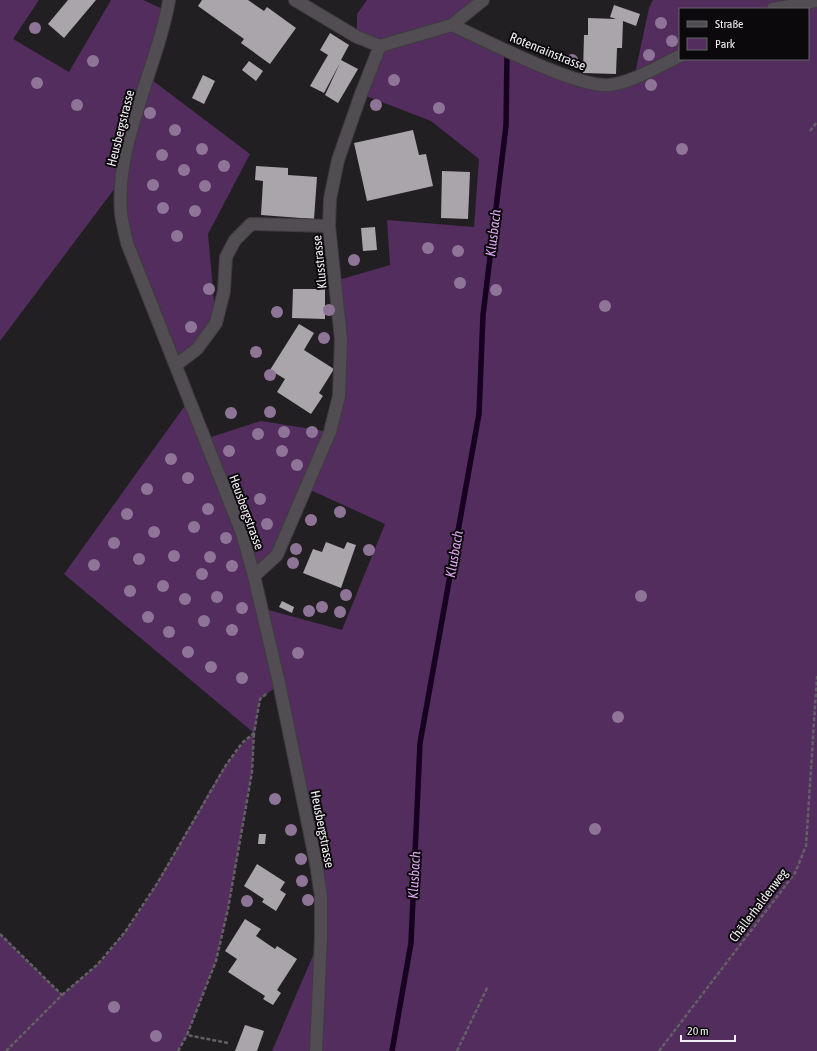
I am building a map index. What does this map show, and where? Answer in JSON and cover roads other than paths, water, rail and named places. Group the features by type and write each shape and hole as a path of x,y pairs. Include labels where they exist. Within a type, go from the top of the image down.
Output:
{"street":[{"name":"Heusbergstrasse","path":"168,0 159,43 126,153 121,180 121,214 127,243 242,533 254,576 308,820 321,897 321,937 316,1051"},
{"path":"295,0 357,37 380,46 452,25 483,0"},
{"path":"778,8 817,1"},
{"name":"Rotenrainstrasse","path":"452,25 563,74 582,81 608,85 634,78 679,56"},
{"name":"Klusstrasse","path":"254,576 277,555 330,432 339,396 341,339 329,226 330,199 338,160 361,94 380,46"},
{"path":"176,365 197,349 216,322 224,290 226,257 235,240 251,224 329,226"}],"waterway":[{"name":"Klusbach","path":"392,1051 411,943 420,743 479,414 483,315 506,126 507,55"}]}
